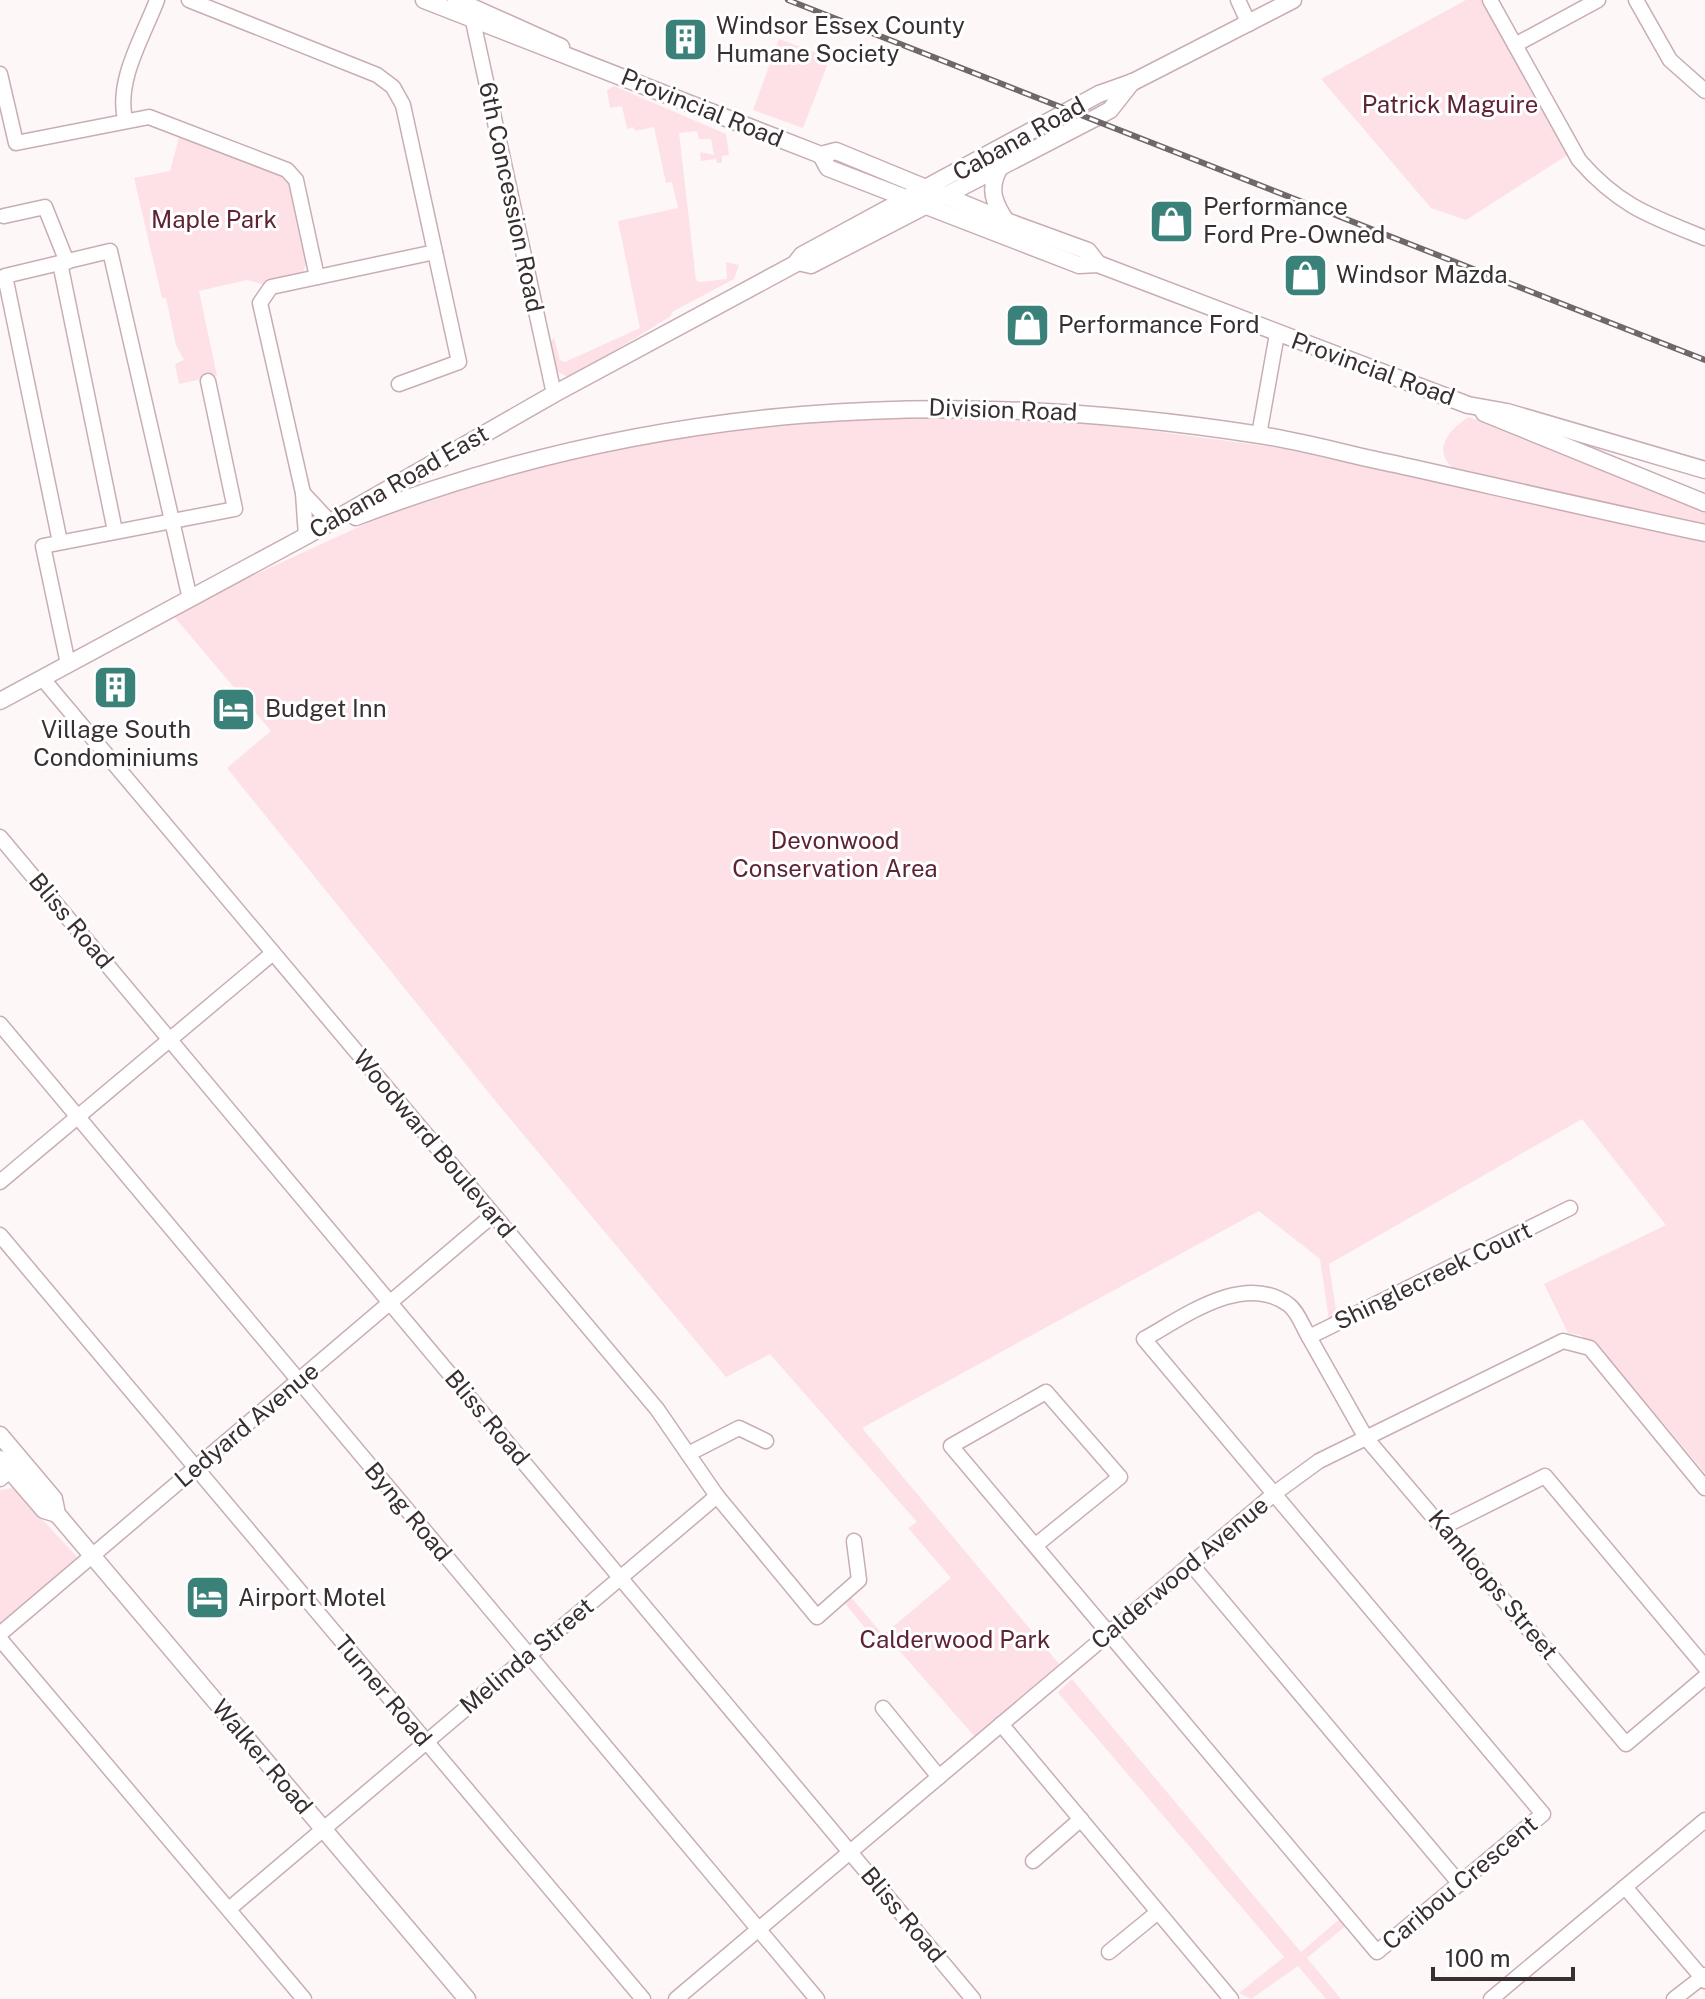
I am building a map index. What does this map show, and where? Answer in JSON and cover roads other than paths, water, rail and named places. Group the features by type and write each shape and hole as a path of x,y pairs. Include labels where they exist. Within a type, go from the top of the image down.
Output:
{"main road":[{"name":"Provincial Road","path":"424,0 467,7 552,41 583,60 821,155 836,151 1088,251 1098,264"},
{"name":"Cabana Road","path":"907,200 1099,94 1133,82 1293,0"},
{"name":"Cabana Road","path":"947,196 1110,110 1133,82"},
{"name":"Provincial Road","path":"821,155 828,168 924,208 1079,265 1098,264 1468,405 1705,470"},
{"path":"999,169 993,180 993,201 1006,221"},
{"path":"859,180 867,188 871,208 865,222"},
{"name":"Cabana Road East","path":"798,262 811,265 947,196"},
{"name":"Cabana Road East","path":"0,701 306,536 554,394 798,262 802,255 907,200"},
{"name":"Provincial Road","path":"1468,405 1507,425 1705,503"},
{"name":"Division Road","path":"306,536 461,479 647,433 803,413 996,407 1086,413 1259,435 1705,533"},
{"path":"1583,456 1606,453 1618,445"},
{"name":"Walker Road","path":"0,1435 8,1468 44,1510 57,1514 467,1999"}],"street":[{"path":"125,119 121,102 124,85 157,0"},
{"path":"189,0 377,75 393,87 403,105 459,362 399,384"},
{"path":"1238,0 1249,24"},
{"path":"1490,0 1579,160 1598,183 1624,204 1705,238"},
{"path":"1515,45 1598,0"},
{"path":"1636,0 1670,60 1705,91"},
{"name":"6th Concession Road","path":"467,7 554,394"},
{"path":"0,74 16,143 125,119 149,117 173,123 287,170 296,180 317,277"},
{"path":"4,216 45,207 64,263 115,531"},
{"path":"60,542 5,276 110,251 190,599"},
{"path":"306,536 303,493 260,303 271,287 435,252"},
{"path":"1259,435 1277,334"},
{"path":"68,664 43,546 235,509 208,381"},
{"path":"303,493 330,522"},
{"name":"Woodward Boulevard","path":"42,678 657,1409 717,1496 817,1617 859,1580 854,1541"},
{"name":"Bliss Road","path":"0,837 973,1999"},
{"path":"0,1182 273,953"},
{"name":"Byng Road","path":"0,1024 817,1999"},
{"name":"Shinglecreek Court","path":"1275,1493 1144,1339 1217,1299 1251,1293 1272,1295 1292,1307 1309,1337 1570,1208"},
{"name":"Ledyard Avenue","path":"0,1636 493,1215"},
{"name":"Turner Road","path":"0,1235 643,1999"},
{"name":"Kamloops Street","path":"1309,1337 1366,1438 1626,1744 1705,1677"},
{"name":"Calderwood Avenue","path":"676,1999 1275,1493 1319,1461 1563,1341 1577,1342 1590,1348 1705,1488"},
{"path":"1036,1545 1120,1477 1046,1392 951,1446 1109,1633"},
{"path":"688,1454 739,1428 766,1441"},
{"path":"1443,1527 1545,1476 1705,1667"},
{"name":"Caribou Crescent","path":"1109,1633 1377,1952 1543,1814 1275,1493"},
{"name":"Melinda Street","path":"229,1909 717,1496"},
{"path":"1191,1564 1460,1884"},
{"path":"0,1636 304,1999"},
{"path":"883,1708 939,1777"},
{"path":"1001,1724 1231,1999"},
{"path":"1033,1861 1081,1819"},
{"path":"1491,1999 1705,1820"},
{"path":"1625,1887 1704,1978 1674,1999"},
{"path":"1109,1952 1158,1912"}],"railway":[{"path":"788,0 1705,360"}],"place":[{"name":"Windsor Essex County Humane Society","path":"685,40"},
{"name":"Performance Ford Pre-Owned","path":"1172,221"},
{"name":"Windsor Mazda","path":"1305,275"},
{"name":"Performance Ford","path":"1027,325"},
{"name":"Village South Condominiums","path":"116,688"},
{"name":"Budget Inn","path":"234,709"},
{"name":"Airport Motel","path":"207,1598"}],"park label":[{"name":"Patrick Maguire","path":"1450,105"},
{"name":"Maple Park","path":"214,220"},
{"name":"Devonwood Conservation Area","path":"835,855"},
{"name":"Calderwood Park","path":"955,1640"}]}
